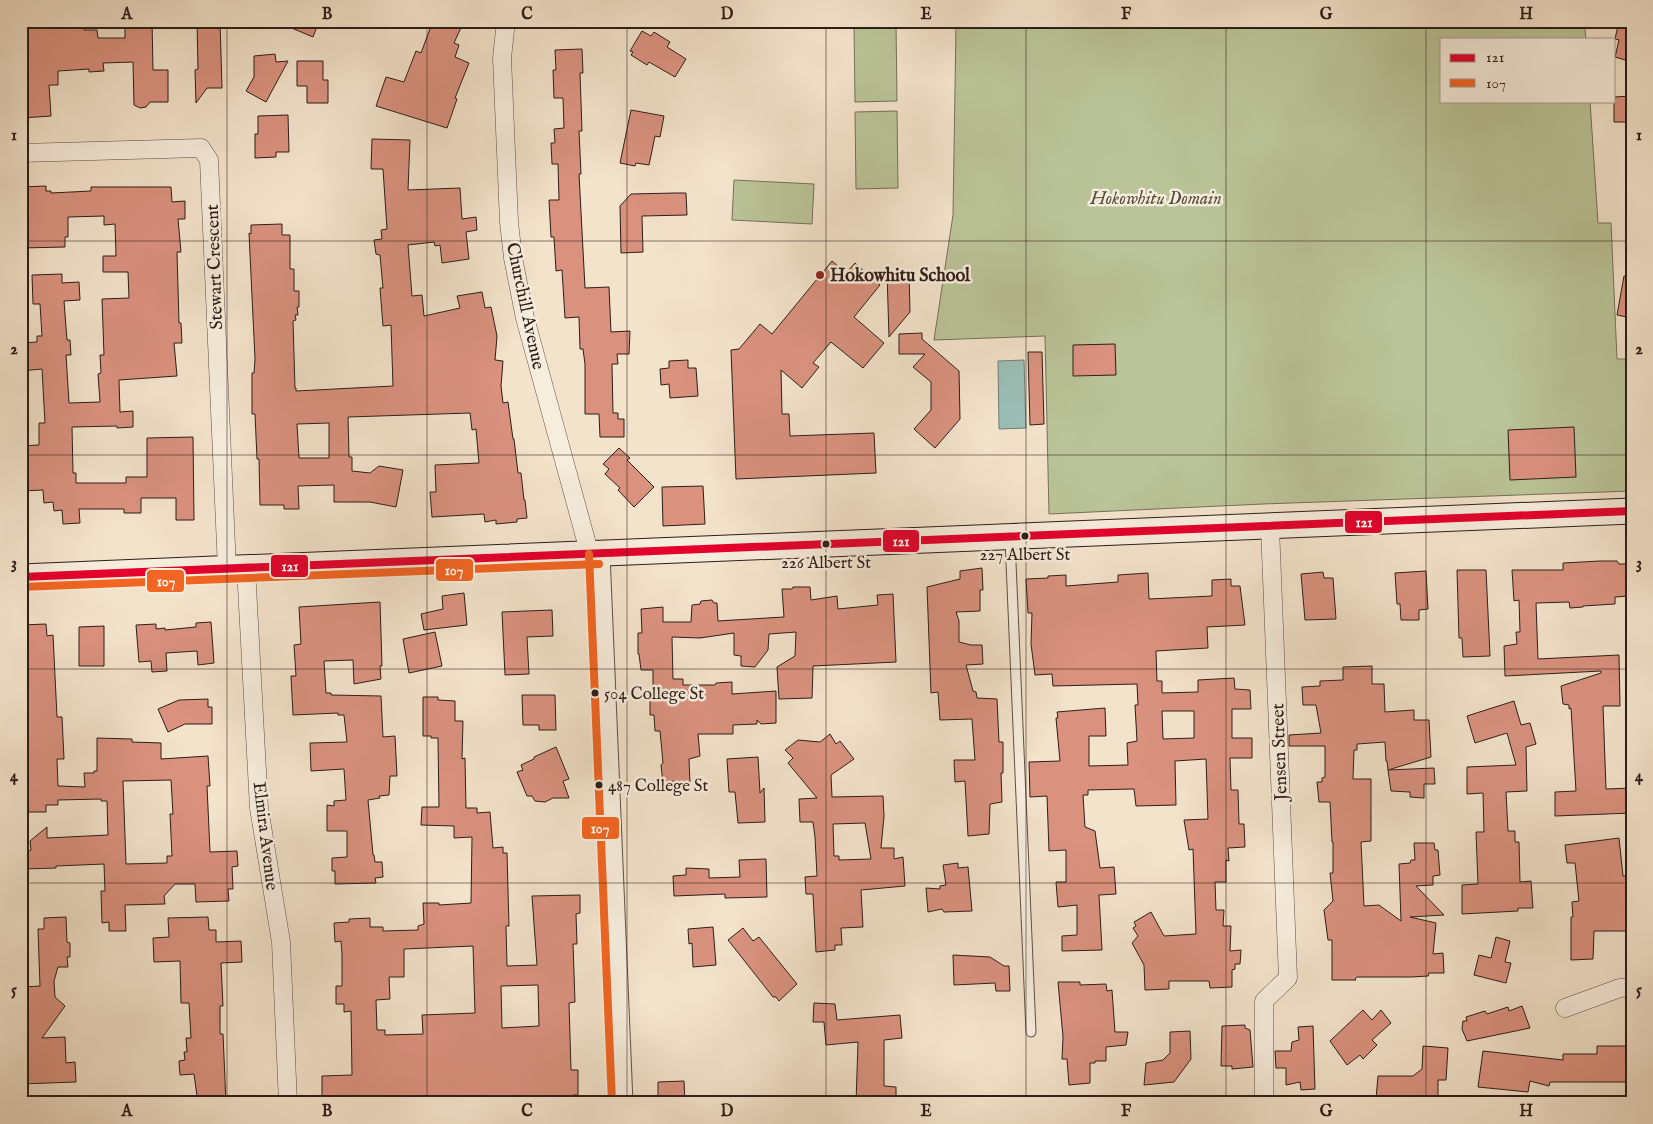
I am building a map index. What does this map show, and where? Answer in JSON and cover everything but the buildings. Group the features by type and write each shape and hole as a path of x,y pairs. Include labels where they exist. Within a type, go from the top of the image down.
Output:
{"main road":[{"path":"21,578 1632,511"}],"street":[{"name":"Churchill Avenue","path":"506,21 502,58 513,258 525,318 595,555"},
{"name":"Stewart Crescent","path":"21,153 201,148 209,160 237,568"},
{"name":"Jensen Street","path":"1264,1103 1264,1001 1288,978 1270,526"},
{"path":"595,555 622,1103"},
{"name":"Elmira Avenue","path":"237,568 259,808 281,942 288,1103"},
{"path":"1566,1008 1620,988 1632,987"}],"lane":[{"path":"1010,536 1031,1032"}],"green space":[{"name":"Hokowhitu Domain","path":"917,21 1584,21 1586,38 1440,38 1440,102 1590,102 1598,223 1611,223 1617,359 1632,359 1632,491 1263,504 1049,514 1045,336 934,340 953,215 956,26"},
{"path":"896,24 897,101 855,102 854,25"},
{"path":"897,111 898,188 856,189 855,112"},
{"path":"734,180 814,184 812,224 732,220"}],"water":[{"path":"1024,360 1026,428 999,429 998,361"}],"transit line":[{"name":"121","path":"21,577 1632,511"},
{"name":"107","path":"589,554 612,1103"},
{"name":"107","path":"21,587 599,564"}],"place":[{"name":"Hokowhitu School","path":"820,275"},
{"name":"227 Albert St","path":"1025,536"},
{"name":"226 Albert St","path":"826,544"},
{"name":"504 College St","path":"595,693"},
{"name":"487 College St","path":"599,785"}]}
